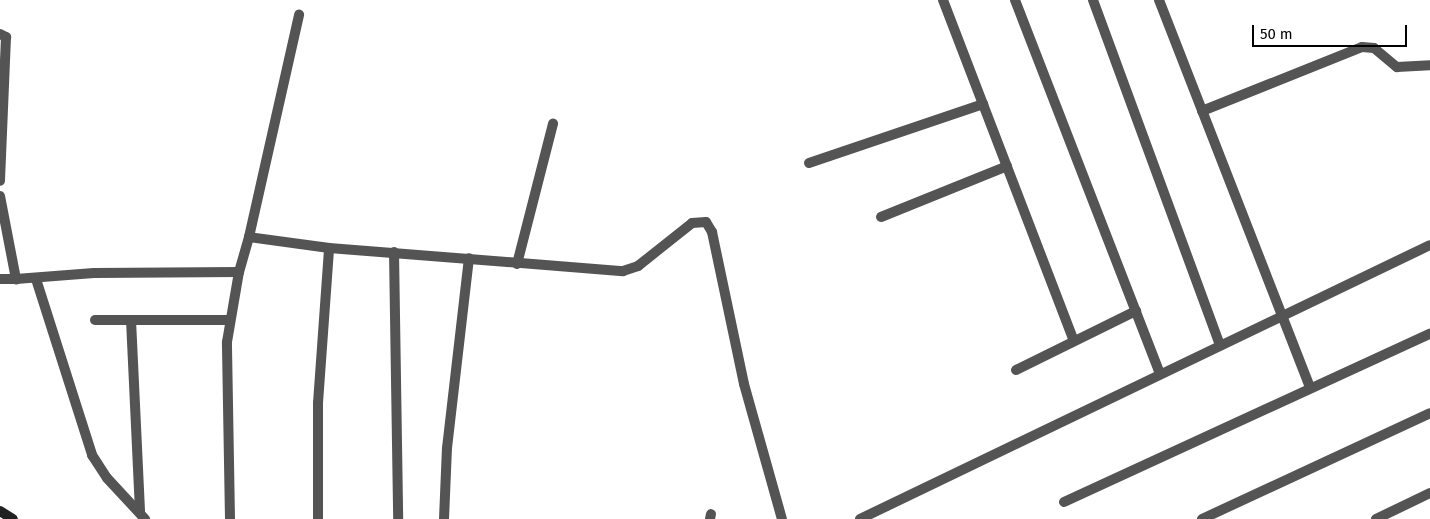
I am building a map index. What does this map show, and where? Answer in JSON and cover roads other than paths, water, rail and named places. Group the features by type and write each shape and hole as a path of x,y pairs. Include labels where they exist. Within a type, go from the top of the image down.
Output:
{"street":[{"path":"943,0 1074,341"},
{"path":"1015,0 1160,374"},
{"path":"1093,0 1220,344"},
{"path":"1159,0 1310,388"},
{"path":"230,519 227,355 230,320 239,272 249,236 299,15"},
{"path":"0,34 6,37 1,106 0,181"},
{"path":"1202,111 1362,48 1374,48 1397,66 1430,65"},
{"path":"809,163 983,104"},
{"path":"517,264 553,124"},
{"path":"881,217 1007,166"},
{"path":"0,196 16,279"},
{"path":"249,236 329,248 469,258 517,264 630,269 692,223 703,221 709,225 744,384 782,519"},
{"path":"860,519 1220,344 1430,245"},
{"path":"318,519 318,403 329,248"},
{"path":"394,252 398,519"},
{"path":"444,519 446,448 469,258"},
{"path":"0,279 36,279 94,273 239,272"},
{"path":"36,279 92,455 107,478 143,515"},
{"path":"1016,370 1136,311"},
{"path":"95,320 230,320"},
{"path":"131,320 143,515"},
{"path":"1064,502 1430,334"},
{"path":"1202,519 1430,413"},
{"path":"1376,519 1430,493"},
{"path":"0,511 13,519"}]}
